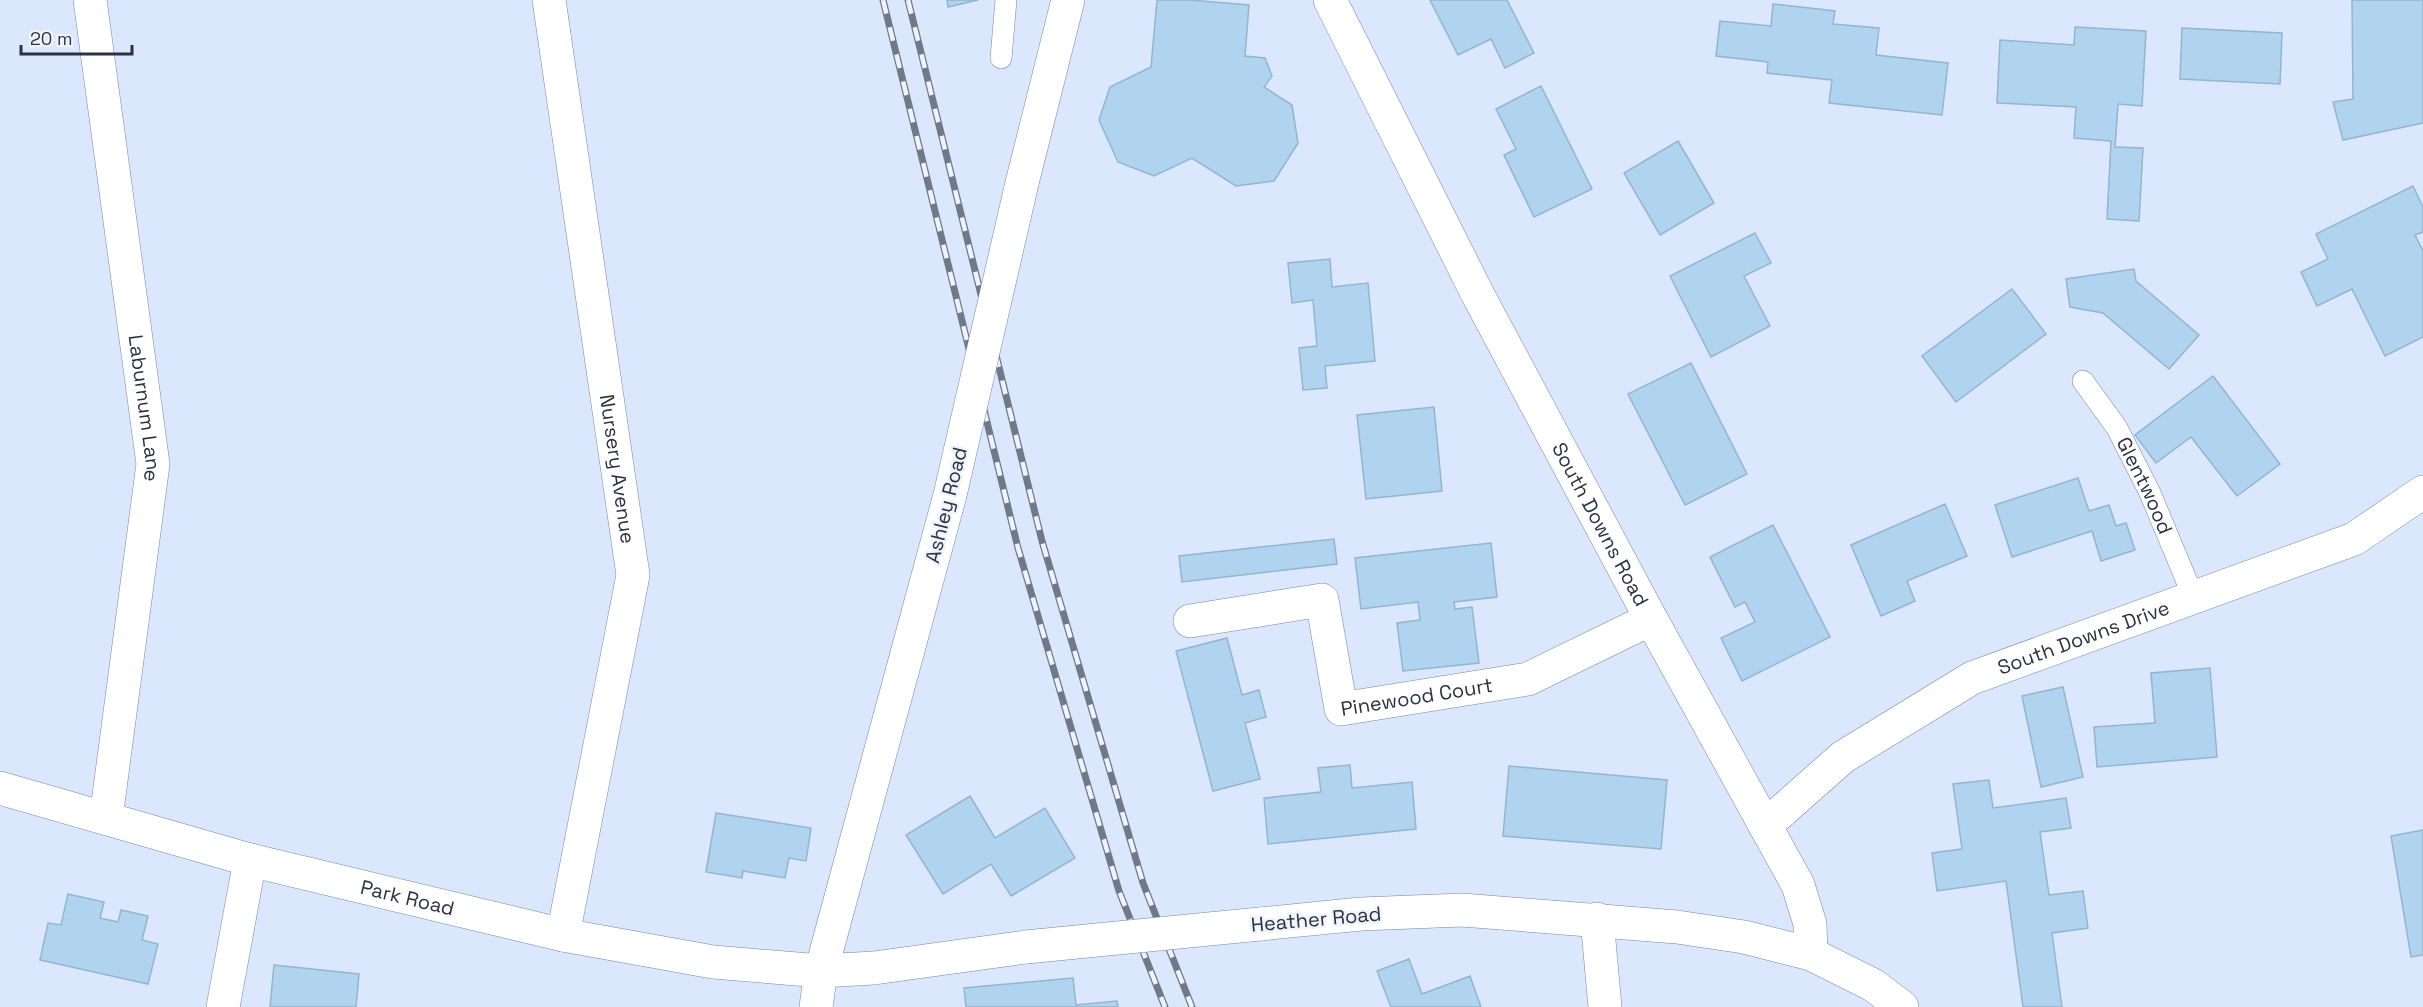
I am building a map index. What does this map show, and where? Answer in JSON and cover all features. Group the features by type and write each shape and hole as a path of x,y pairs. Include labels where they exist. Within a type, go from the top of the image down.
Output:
{"street":[{"name":"Laburnum Lane","path":"90,0 153,464 106,818"},
{"name":"Nursery Avenue","path":"549,0 633,574 562,935"},
{"name":"Ashley Road","path":"816,1007 821,971 950,495 1022,183 1068,0"},
{"name":"South Downs Road","path":"1330,0 1478,295 1651,619 1798,885 1810,924 1811,954"},
{"name":"South Downs Drive","path":"1765,826 1844,757 1972,678 2354,539 2423,492"},
{"name":"Pinewood Court","path":"1190,621 1322,600 1341,709 1528,679 1651,619"},
{"name":"Park Road","path":"0,788 250,860 562,935 713,962 821,971"},
{"path":"223,1007 250,860"},
{"name":"Heather Road","path":"821,971 874,968 1026,947 1361,914 1462,910 1597,919 1744,937 1811,954"},
{"path":"1597,919 1605,1007"},
{"path":"1811,954 1873,985 1902,1007"}],"lane":[{"path":"1001,58 1006,0"},
{"name":"Glentwood","path":"2083,381 2117,428 2150,493 2193,596"}],"building":[{"path":"947,0 978,0 948,7"},
{"path":"1157,0 1249,5 1245,56 1265,58 1272,76 1264,87 1292,105 1298,143 1274,181 1236,186 1192,158 1154,176 1118,162 1099,120 1110,87 1151,67"},
{"path":"1430,0 1507,0 1534,53 1505,68 1491,39 1458,55"},
{"path":"2352,0 2423,0 2423,123 2343,140 2333,102 2353,99"},
{"path":"1773,4 1835,11 1833,24 1879,28 1876,55 1948,63 1942,115 1829,103 1832,80 1767,73 1768,62 1716,56 1720,21 1771,26"},
{"path":"2075,27 2146,31 2142,106 2118,104 2115,147 2143,148 2139,221 2107,219 2111,141 2074,138 2076,107 1997,103 2000,40 2074,45"},
{"path":"2182,28 2282,33 2280,84 2180,79"},
{"path":"1541,86 1592,189 1534,217 1504,155 1516,149 1496,109"},
{"path":"1678,141 1714,203 1660,235 1624,173"},
{"path":"2413,186 2423,207 2423,232 2415,235 2423,251 2423,337 2385,356 2352,289 2317,306 2301,272 2328,259 2316,234"},
{"path":"1755,233 1771,263 1744,276 1770,326 1711,357 1670,276"},
{"path":"1330,259 1332,287 1368,283 1375,361 1325,366 1327,388 1303,390 1299,348 1317,346 1313,300 1292,303 1288,263"},
{"path":"2134,269 2136,281 2199,335 2169,369 2103,313 2070,307 2066,279"},
{"path":"2012,289 2046,334 1956,402 1922,356"},
{"path":"1691,363 1747,474 1685,505 1628,394"},
{"path":"2213,376 2280,464 2237,496 2191,437 2156,463 2135,435"},
{"path":"1434,407 1442,491 1366,499 1357,415"},
{"path":"2078,478 2089,511 2109,505 2116,526 2126,523 2135,550 2101,561 2092,531 2012,557 1995,505"},
{"path":"1945,504 1967,556 1907,581 1915,601 1881,616 1851,545"},
{"path":"1773,525 1830,637 1742,681 1721,638 1755,622 1745,602 1735,607 1710,557"},
{"path":"1334,539 1337,564 1182,582 1179,556"},
{"path":"1491,543 1497,597 1454,602 1455,609 1472,607 1479,663 1403,671 1397,623 1420,620 1418,602 1361,609 1355,558"},
{"path":"1227,638 1242,695 1259,690 1266,717 1245,723 1260,779 1213,791 1176,651"},
{"path":"2210,668 2217,757 2097,767 2094,727 2155,723 2151,673"},
{"path":"2063,687 2083,777 2041,787 2022,696"},
{"path":"1350,765 1352,788 1412,782 1416,829 1268,844 1264,798 1321,792 1318,768"},
{"path":"1509,766 1667,780 1661,849 1503,836"},
{"path":"1989,780 1993,808 2066,798 2071,828 2040,832 2049,895 2083,891 2088,928 2052,933 2062,1007 2023,1007 2006,881 1937,891 1932,853 1962,849 1953,784"},
{"path":"970,796 995,838 1045,808 1075,858 1011,896 991,864 943,894 906,835"},
{"path":"716,813 811,828 806,861 789,858 785,878 743,871 742,878 706,872"},
{"path":"2423,830 2423,955 2411,957 2391,836"},
{"path":"68,894 104,902 100,918 118,922 121,910 148,916 142,940 158,944 148,984 40,960 48,923 61,925"},
{"path":"1409,959 1422,994 1470,976 1481,1007 1391,1007 1377,971"},
{"path":"274,965 359,974 356,1007 270,1007"},
{"path":"1073,978 1076,1005 1117,1001 1118,1007 966,1007 964,988"}],"railway":[{"path":"883,0 1018,548 1119,891 1165,1007"},
{"path":"908,0 1042,541 1143,883 1192,1007"}]}
